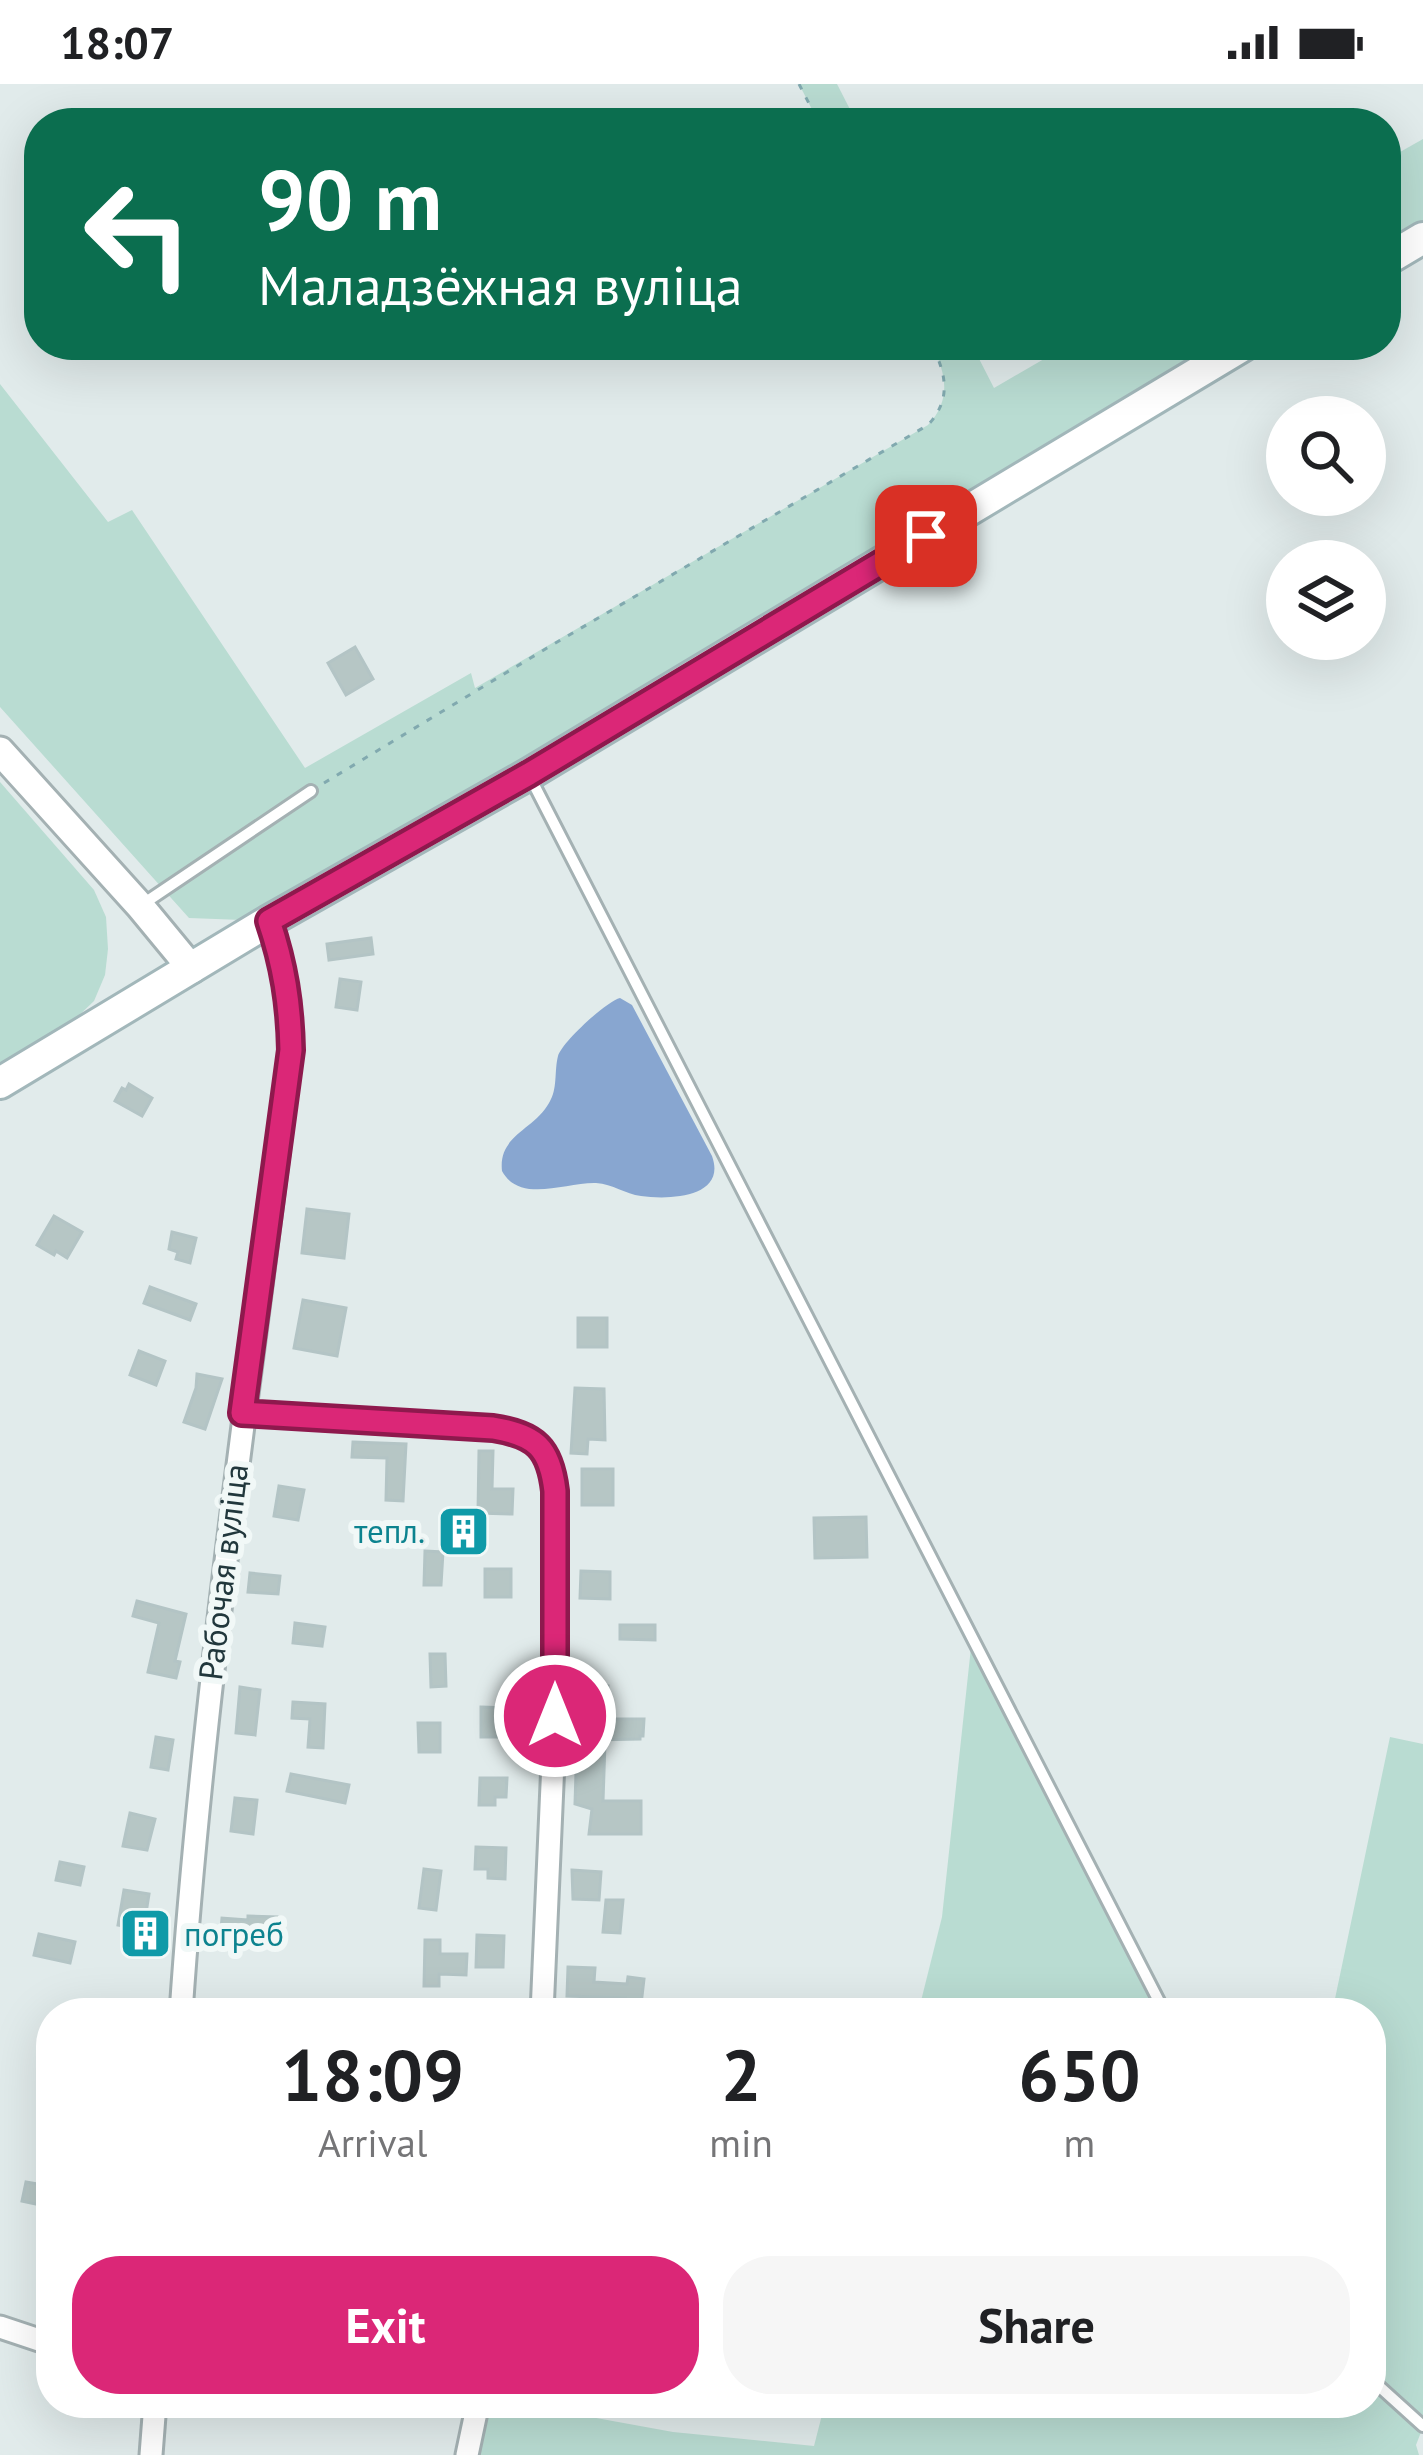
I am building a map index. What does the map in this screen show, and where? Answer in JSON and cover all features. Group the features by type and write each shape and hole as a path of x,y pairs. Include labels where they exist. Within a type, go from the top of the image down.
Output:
{"main road":[{"path":"0,1084 269,921 529,774 1219,360"}],"street":[{"path":"0,751 192,969"},
{"name":"Рабочая вуліца","path":"182,1998 201,1766 291,1050 290,1003 269,921"},
{"path":"242,1413 493,1428 530,1438 544,1451 553,1469 555,1491 555,1716 543,1998"},
{"path":"0,2327 36,2339"},
{"path":"151,2455 153,2418"},
{"path":"466,2455 475,2418"}],"lane":[{"path":"529,774 1157,1998"},
{"path":"140,906 310,791"},
{"path":"1386,2393 1423,2426"}],"path":[{"path":"310,791 928,425 940,409 946,385 940,360"}],"green space":[{"path":"799,84 837,84 849,108 811,108"},
{"path":"1423,139 1423,238 1401,251 1401,151"},
{"path":"938,360 980,360 994,388 1042,360 1219,360 269,921 189,918 0,707 0,384 108,522 132,510 305,768 471,673 475,688 928,425 944,396"},
{"path":"0,782 94,890 106,917 108,949 105,975 94,1001 72,1022 0,1064"},
{"path":"972,1638 1157,1998 922,1998 942,1917"},
{"path":"1390,1737 1423,1744 1423,2427 1416,2445 1419,2455 467,2455 475,2418 596,2418 673,2432 814,2446 821,2418 1386,2418 1386,1998 1335,1998"}],"water":[{"path":"620,998 632,1005 712,1156 711,1181 693,1193 666,1197 635,1195 596,1183 520,1187 502,1171 506,1149 549,1103 561,1050 596,1014"}],"building":[{"path":"355,647 373,679 346,695 328,663"},
{"path":"371,938 373,954 329,960 327,944"},
{"path":"340,979 361,982 357,1010 336,1007"},
{"path":"129,1084 152,1098 142,1116 115,1101"},
{"path":"307,1209 349,1214 344,1258 302,1253"},
{"path":"54,1216 82,1232 67,1258 37,1245"},
{"path":"172,1232 196,1238 190,1263 176,1259 178,1252 169,1249"},
{"path":"150,1287 196,1304 190,1320 144,1303"},
{"path":"303,1300 346,1308 337,1356 294,1348"},
{"path":"578,1318 607,1318 607,1347 578,1347"},
{"path":"139,1351 165,1361 156,1385 130,1375"},
{"path":"197,1374 222,1379 205,1429 184,1422"},
{"path":"575,1388 604,1389 605,1440 588,1439 587,1454 571,1453"},
{"path":"353,1442 406,1444 403,1501 386,1500 387,1458 352,1457"},
{"path":"479,1451 493,1451 492,1489 513,1489 512,1514 478,1513"},
{"path":"582,1469 613,1469 613,1505 582,1505"},
{"path":"279,1486 304,1490 298,1520 274,1516"},
{"path":"866,1517 867,1557 815,1558 814,1518"},
{"path":"425,1551 443,1552 441,1585 424,1585"},
{"path":"485,1569 511,1569 511,1597 485,1597"},
{"path":"581,1571 610,1572 610,1599 580,1598"},
{"path":"250,1573 280,1576 278,1594 248,1592"},
{"path":"137,1601 186,1614 175,1661 180,1662 176,1678 148,1672 159,1623 133,1616"},
{"path":"295,1623 325,1627 322,1646 293,1643"},
{"path":"620,1625 655,1625 655,1640 620,1639"},
{"path":"430,1654 445,1654 446,1686 431,1687"},
{"path":"579,1685 608,1686 607,1719 644,1719 643,1736 592,1740 592,1711 579,1711"},
{"path":"240,1687 260,1690 255,1735 236,1733"},
{"path":"293,1702 325,1704 323,1748 308,1747 310,1719 292,1718"},
{"path":"481,1707 508,1708 508,1737 481,1737"},
{"path":"418,1723 440,1723 440,1752 419,1752"},
{"path":"156,1737 173,1740 168,1770 151,1767"},
{"path":"577,1741 605,1743 603,1801 641,1801 641,1834 589,1834 592,1809 575,1804"},
{"path":"291,1774 349,1785 345,1803 287,1791"},
{"path":"480,1778 507,1778 506,1797 495,1797 495,1805 479,1805"},
{"path":"235,1798 257,1800 253,1834 231,1831"},
{"path":"130,1813 155,1819 147,1850 123,1846"},
{"path":"476,1847 506,1848 505,1879 488,1878 488,1869 475,1869"},
{"path":"60,1862 84,1867 80,1885 56,1880"},
{"path":"424,1869 441,1871 436,1910 419,1908"},
{"path":"572,1870 601,1872 599,1900 573,1899"},
{"path":"124,1890 149,1894 146,1913 154,1915 151,1931 118,1925"},
{"path":"606,1900 623,1900 620,1933 603,1932"},
{"path":"248,1916 277,1917 274,1946 220,1941 222,1918 248,1920"},
{"path":"39,1934 75,1942 70,1963 34,1955"},
{"path":"477,1935 504,1936 503,1967 476,1967"},
{"path":"425,1940 440,1940 440,1954 467,1954 466,1975 439,1974 439,1986 424,1986"},
{"path":"568,1967 595,1968 594,1982 627,1984 628,1977 644,1979 642,1998 567,1996"},
{"path":"26,2182 36,2184 36,2204 22,2201"}],"place":[{"name":"тепл.","path":"464,1531"},
{"name":"погреб","path":"145,1934"}],"route":[{"path":"555,1716 555,1491 553,1469 544,1451 530,1438 493,1428 242,1413 291,1050 290,1003 269,921 529,774 926,536"}]}
